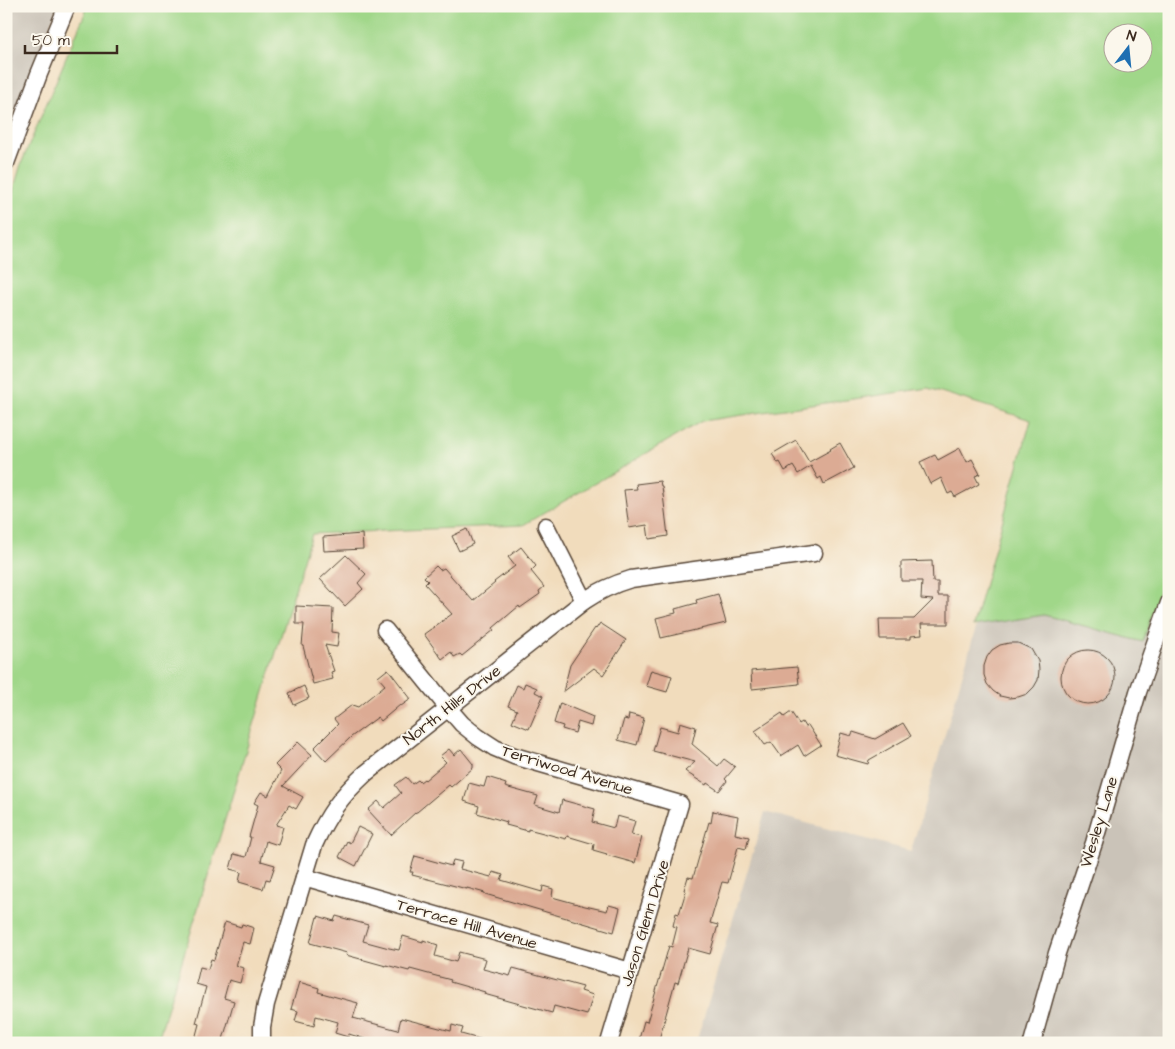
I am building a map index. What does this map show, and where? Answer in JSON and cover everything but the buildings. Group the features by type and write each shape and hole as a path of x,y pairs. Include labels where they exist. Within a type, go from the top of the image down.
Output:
{"street":[{"path":"6,163 38,74 67,6"},
{"path":"546,526 584,600"},
{"name":"North Hills Drive","path":"262,1043 262,1027 266,1004 314,845 323,824 341,798 366,773 584,600 598,591 631,578 814,553"},
{"name":"Wesley Lane","path":"1032,1043 1057,953 1094,843 1138,692 1169,603"},
{"name":"Terriwood Avenue","path":"385,630 462,724 495,748 514,756 680,804"},
{"name":"Jason Glenn Drive","path":"609,1043 680,804"},
{"name":"Terrace Hill Avenue","path":"304,877 630,971"}],"shaded area":[{"path":"6,6 58,6 6,138"},
{"path":"1169,169 1169,1043 696,1043 765,812 911,851 1099,205"}],"green space":[{"path":"88,6 1169,6 1169,560 1143,642 1044,615 973,626 1031,420 928,388 702,421 523,525 312,534 157,1043 6,1043 6,215 21,164"}]}
